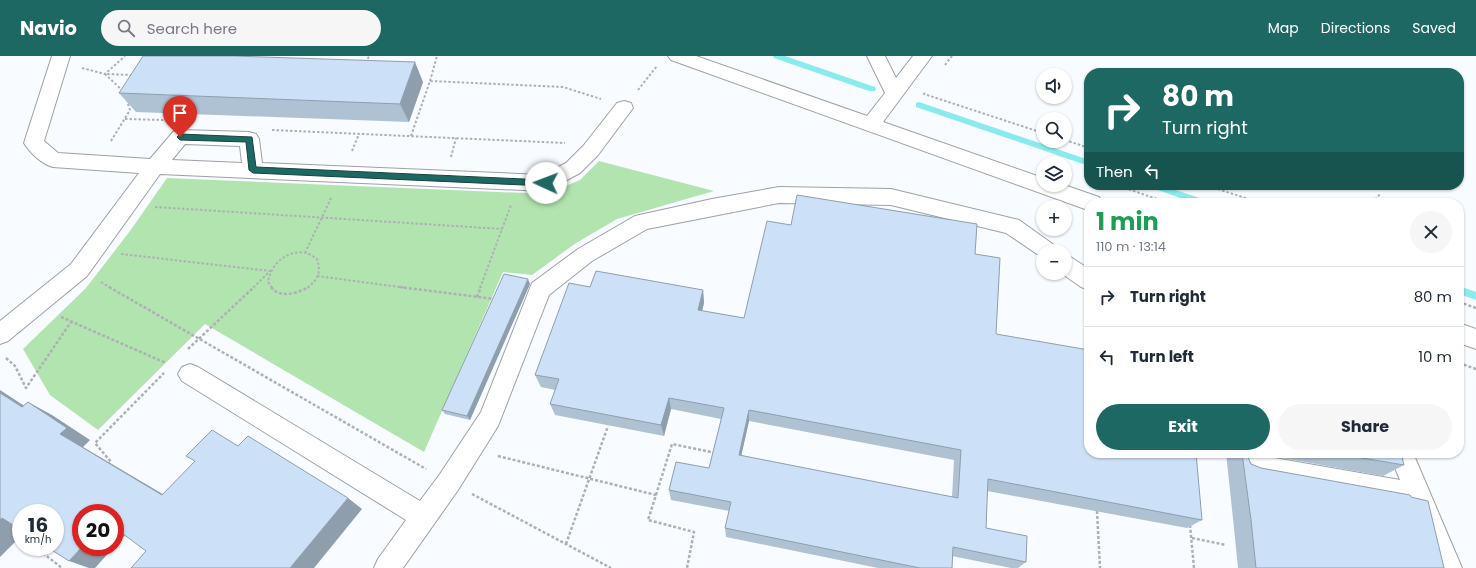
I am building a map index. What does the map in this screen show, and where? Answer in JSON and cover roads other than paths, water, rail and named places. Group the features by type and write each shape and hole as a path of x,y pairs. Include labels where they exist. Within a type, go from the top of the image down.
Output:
{"lane":[{"path":"61,56 34,143 52,160 97,164 546,183 573,168 591,150 624,108"},
{"path":"876,56 894,93"},
{"path":"668,59 870,125 1084,200"},
{"path":"870,125 894,93 916,59"},
{"path":"3,328 35,306 79,270 155,166 180,137 250,139 253,170"},
{"path":"387,568 449,482 490,418 540,289 585,255 642,222 712,207 779,196 891,197 1012,226 1037,244"},
{"path":"1072,269 1084,277"},
{"path":"1464,335 1476,339"},
{"path":"181,370 424,517"},
{"path":"1403,458 1449,568"},
{"path":"1245,465 1419,496"}],"waterway":[{"path":"777,56 872,89"},
{"path":"919,105 1084,161"},
{"path":"1167,190 1190,198"},
{"path":"1464,292 1476,296"}]}
